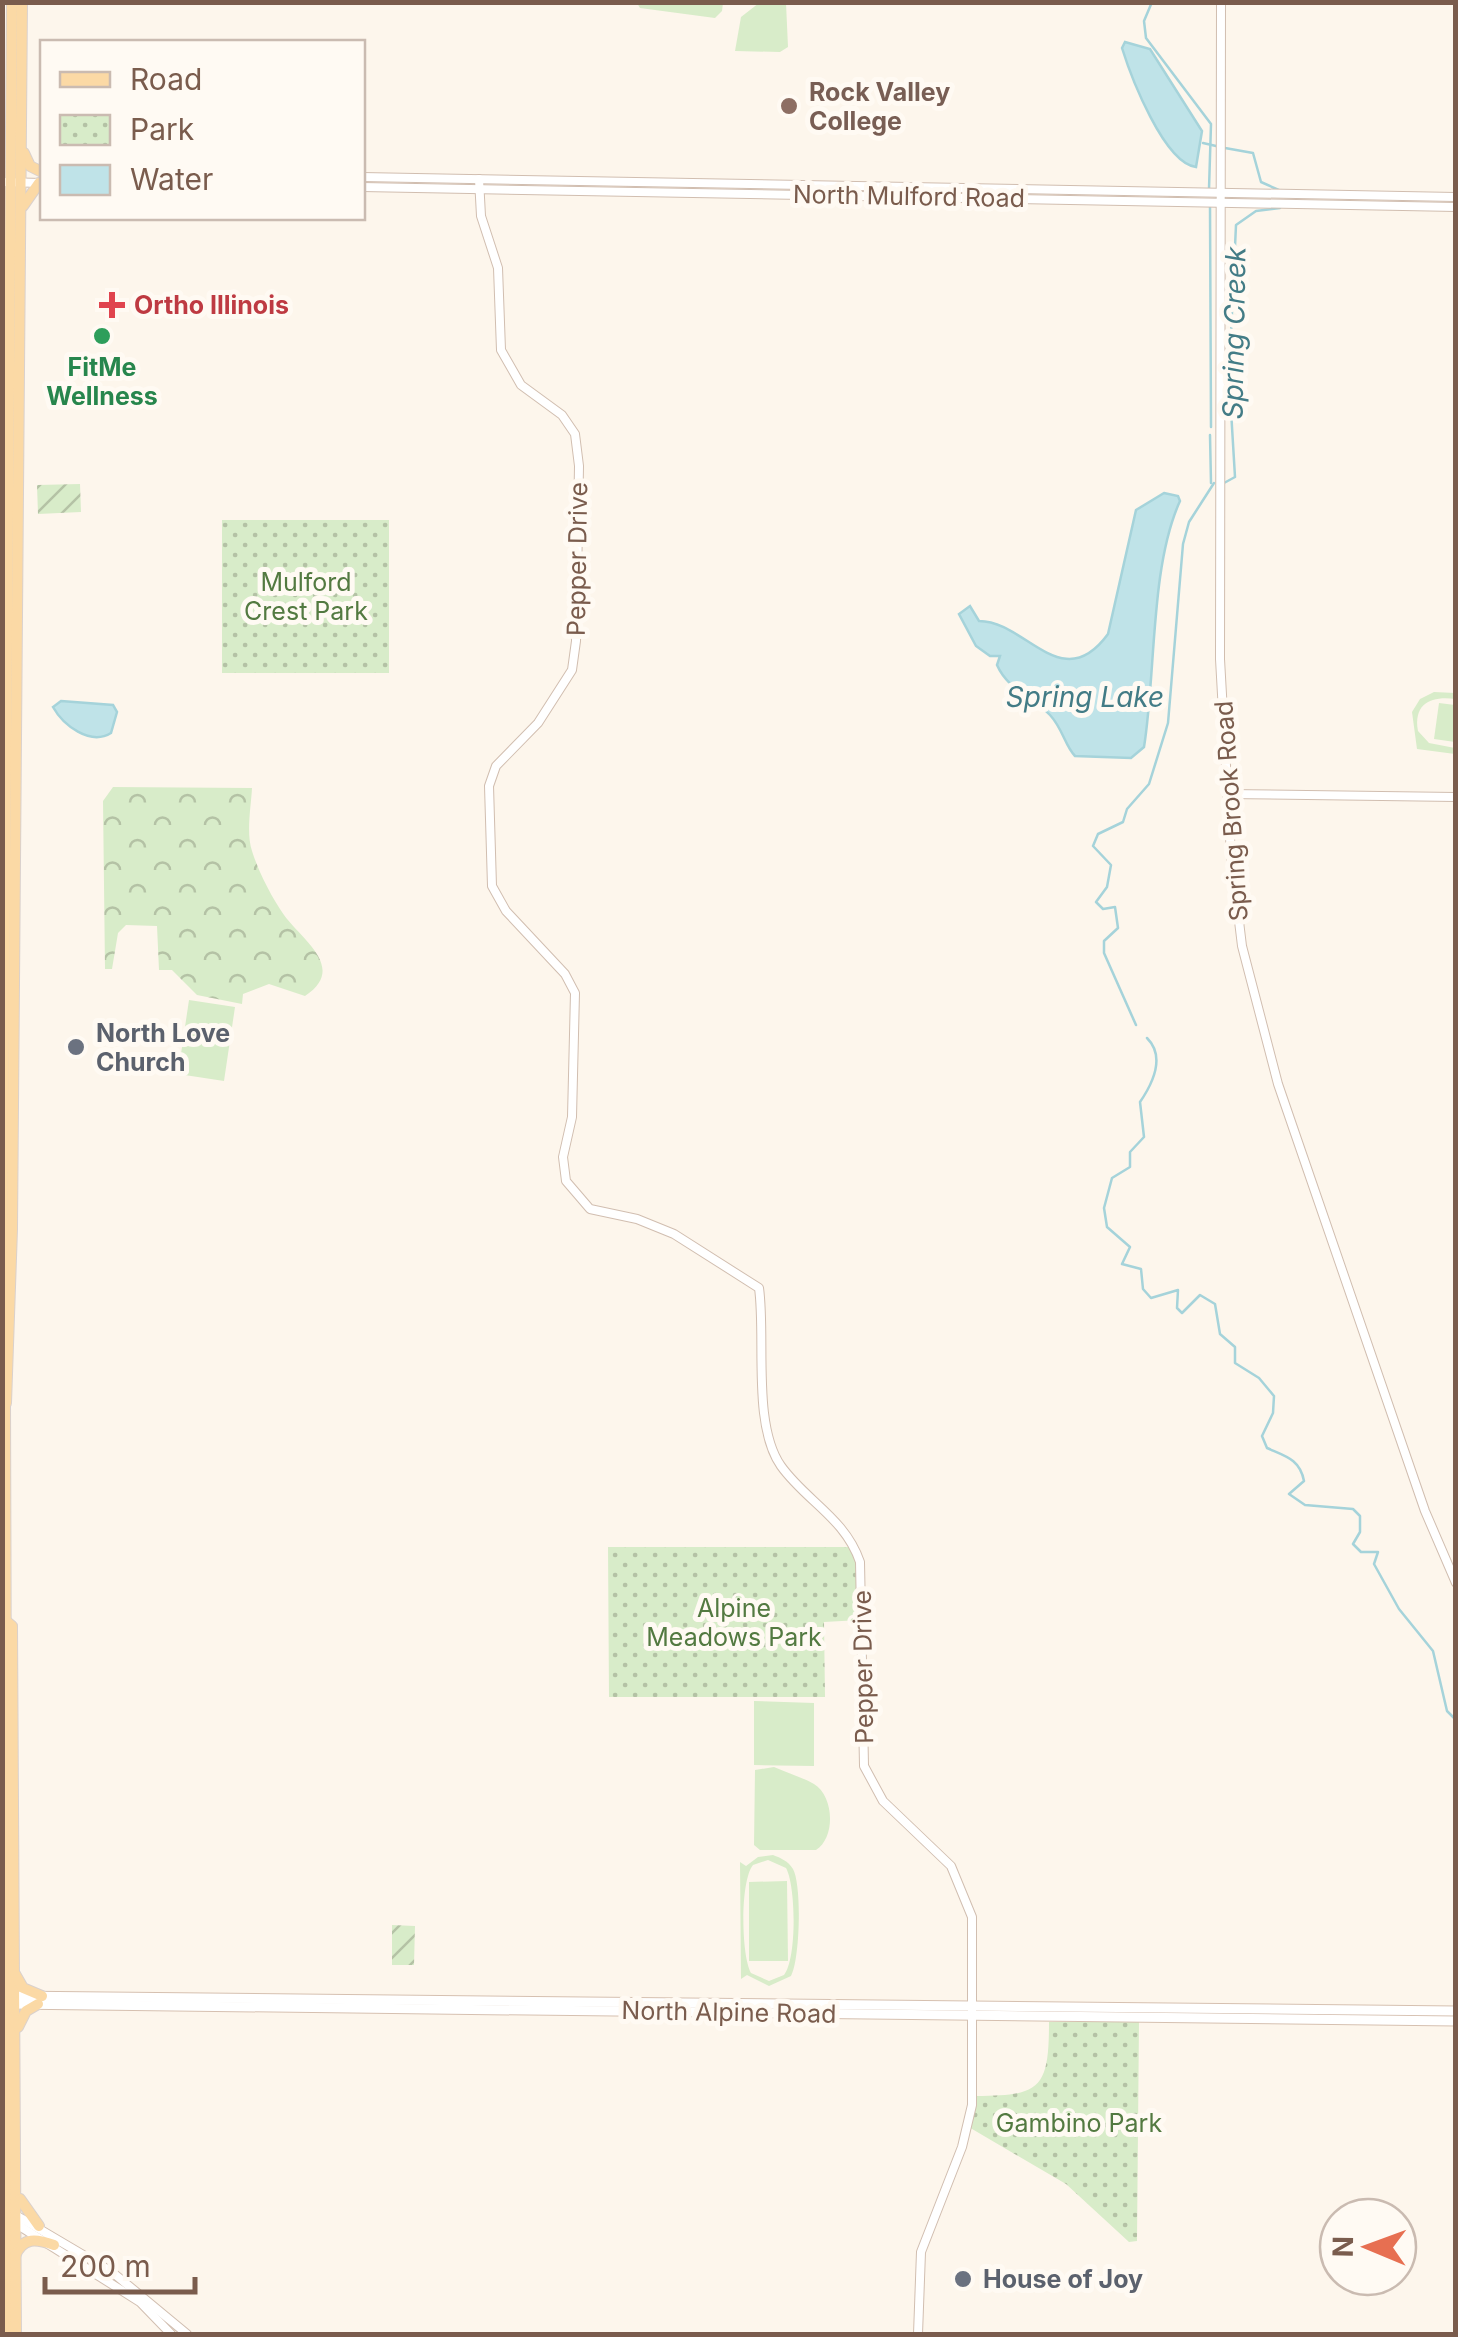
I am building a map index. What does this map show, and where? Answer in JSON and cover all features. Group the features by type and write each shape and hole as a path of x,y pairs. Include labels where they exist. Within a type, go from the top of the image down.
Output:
{"main road":[{"path":"12,2 10,177 17,208"},
{"path":"22,2 22,144 26,160 40,176"},
{"path":"22,144 10,177 17,208 10,1374 6,1404 7,2005 11,2176 21,2204 39,2226"},
{"path":"17,208 40,180"},
{"path":"2,1281 11,878"},
{"path":"2,1380 6,1404"},
{"path":"7,1970 22,1988 40,2000 26,2011 15,2038"},
{"name":"North Alpine Road","path":"7,2005 40,2000 1456,2012"},
{"path":"7,2005 15,2038 8,2214 12,2334"},
{"name":"North Alpine Road","path":"974,2010 1456,2021"},
{"path":"2,2192 11,2176"},
{"path":"8,2214 14,2257 12,2334"},
{"path":"2,2232 8,2246"},
{"path":"14,2257 23,2244 34,2239 54,2245"}],"street":[{"name":"Spring Brook Road","path":"1221,2 1218,490 1227,794 1242,946 1268,1050 1373,1363 1446,1570 1456,1584"},
{"path":"1221,170 1242,198 1220,222 1203,197 1221,170"},
{"path":"10,177 40,178"},
{"name":"North Mulford Road","path":"365,177 479,184 1221,197 1456,206"},
{"name":"North Mulford Road","path":"365,187 479,184"},
{"name":"Pepper Drive","path":"479,184 481,216 496,261 501,350 521,384 562,415 574,434 579,466 576,641 572,670 538,723 506,751 489,786 492,886 506,911 566,974 575,994 572,1117 563,1157 566,1181 590,1209 638,1218 674,1234 759,1288 764,1324 764,1410 770,1440 780,1464 847,1534 860,1562 864,1766 883,1801 950,1866 972,1917 972,2105 962,2147 921,2252 918,2334"},
{"name":"North Mulford Road","path":"1242,198 1456,196"},
{"path":"1227,794 1456,798"},
{"path":"8,2214 39,2226 112,2272 186,2334"},
{"path":"8,2214 140,2302 171,2334"}],"green space":[{"path":"637,3 723,3 715,18 640,8"},
{"path":"759,3 786,3 788,47 780,52 735,51 741,17"},
{"path":"80,484 81,512 38,514 37,485"},
{"name":"Mulford Crest Park","path":"222,520 389,520 389,673 222,673"},
{"path":"1434,692 1455,693 1455,699 1426,703 1418,714 1418,731 1429,743 1455,748 1455,754 1417,749 1412,712 1420,699"},
{"path":"1439,703 1455,705 1455,742 1434,739"},
{"path":"113,787 252,788 252,851 279,908 322,965 317,986 305,996 269,984 243,994 242,1004 197,995 172,970 159,970 157,926 126,925 118,933 112,969 105,969 103,801"},
{"path":"189,1000 235,1007 224,1081 178,1074"},
{"name":"Alpine Meadows Park","path":"608,1547 851,1547 857,1567 860,1620 824,1622 825,1697 609,1697"},
{"path":"754,1701 814,1703 814,1766 754,1765"},
{"path":"774,1767 814,1784 826,1798 829,1827 816,1850 760,1850 754,1845 755,1770"},
{"path":"773,1855 787,1862 793,1869 798,1890 794,1967 791,1976 769,1986 747,1975 741,1979 740,1862 746,1866 758,1857","holes":["768,1860 786,1868 793,1906 791,1954 784,1975 769,1981 751,1973 748,1964 743,1918 746,1886 753,1865"]},
{"path":"787,1881 788,1961 749,1961 749,1882"},
{"path":"392,1925 415,1926 414,1965 392,1965"},
{"name":"Gambino Park","path":"1139,2021 1137,2241 1129,2242 1066,2184 967,2126 976,2096 1015,2094 1037,2084 1047,2061 1049,2022"}],"water":[{"path":"1125,42 1150,49 1202,131 1196,167 1172,151 1150,117 1126,61 1122,48"},
{"name":"Spring Lake","path":"1164,493 1178,496 1180,501 1163,557 1144,747 1131,758 1075,756 1050,715 1002,674 997,665 1000,656 990,656 976,646 959,614 970,606 979,621 996,624 1059,658 1075,659 1091,652 1108,634 1136,510"},
{"path":"61,701 113,705 117,712 111,733 94,737 78,732 53,707"}],"waterway":[{"name":"Spring Creek","path":"1152,2 1144,21 1146,38 1211,124 1209,189"},
{"name":"Spring Creek","path":"1203,143 1216,146"},
{"name":"Spring Creek","path":"1225,148 1253,153 1261,182 1281,191"},
{"name":"Spring Creek","path":"1210,206 1211,427"},
{"name":"Spring Creek","path":"1224,483 1235,477 1229,377 1236,225 1256,211 1280,208"},
{"name":"Spring Creek","path":"1210,435 1211,483"},
{"name":"Spring Creek","path":"1136,1025 1104,953 1104,941 1118,928 1115,907 1103,909 1096,902 1107,887 1111,865 1093,846 1098,834 1123,822 1127,809 1149,784 1168,723 1183,544 1189,522 1214,483"},
{"name":"Spring Creek","path":"1147,1038 1157,1062 1140,1102 1144,1137 1130,1152 1130,1167 1112,1178 1104,1208 1107,1227 1130,1247 1122,1264 1141,1269 1143,1289 1151,1298 1178,1290 1177,1308 1182,1313 1200,1295 1215,1304 1220,1334 1235,1347 1235,1363 1259,1378 1274,1396 1273,1413 1262,1436 1267,1448 1291,1459 1302,1474 1304,1481 1289,1494 1305,1505 1353,1509 1360,1516 1360,1532 1353,1544 1361,1552 1378,1552 1374,1564 1399,1609 1433,1651 1447,1711 1456,1720"}],"place":[{"name":"Rock Valley College","path":"789,106"},
{"name":"Ortho Illinois","path":"112,305"},
{"name":"FitMe Wellness","path":"102,336"},
{"name":"North Love Church","path":"76,1047"},
{"name":"House of Joy","path":"963,2279"}]}
